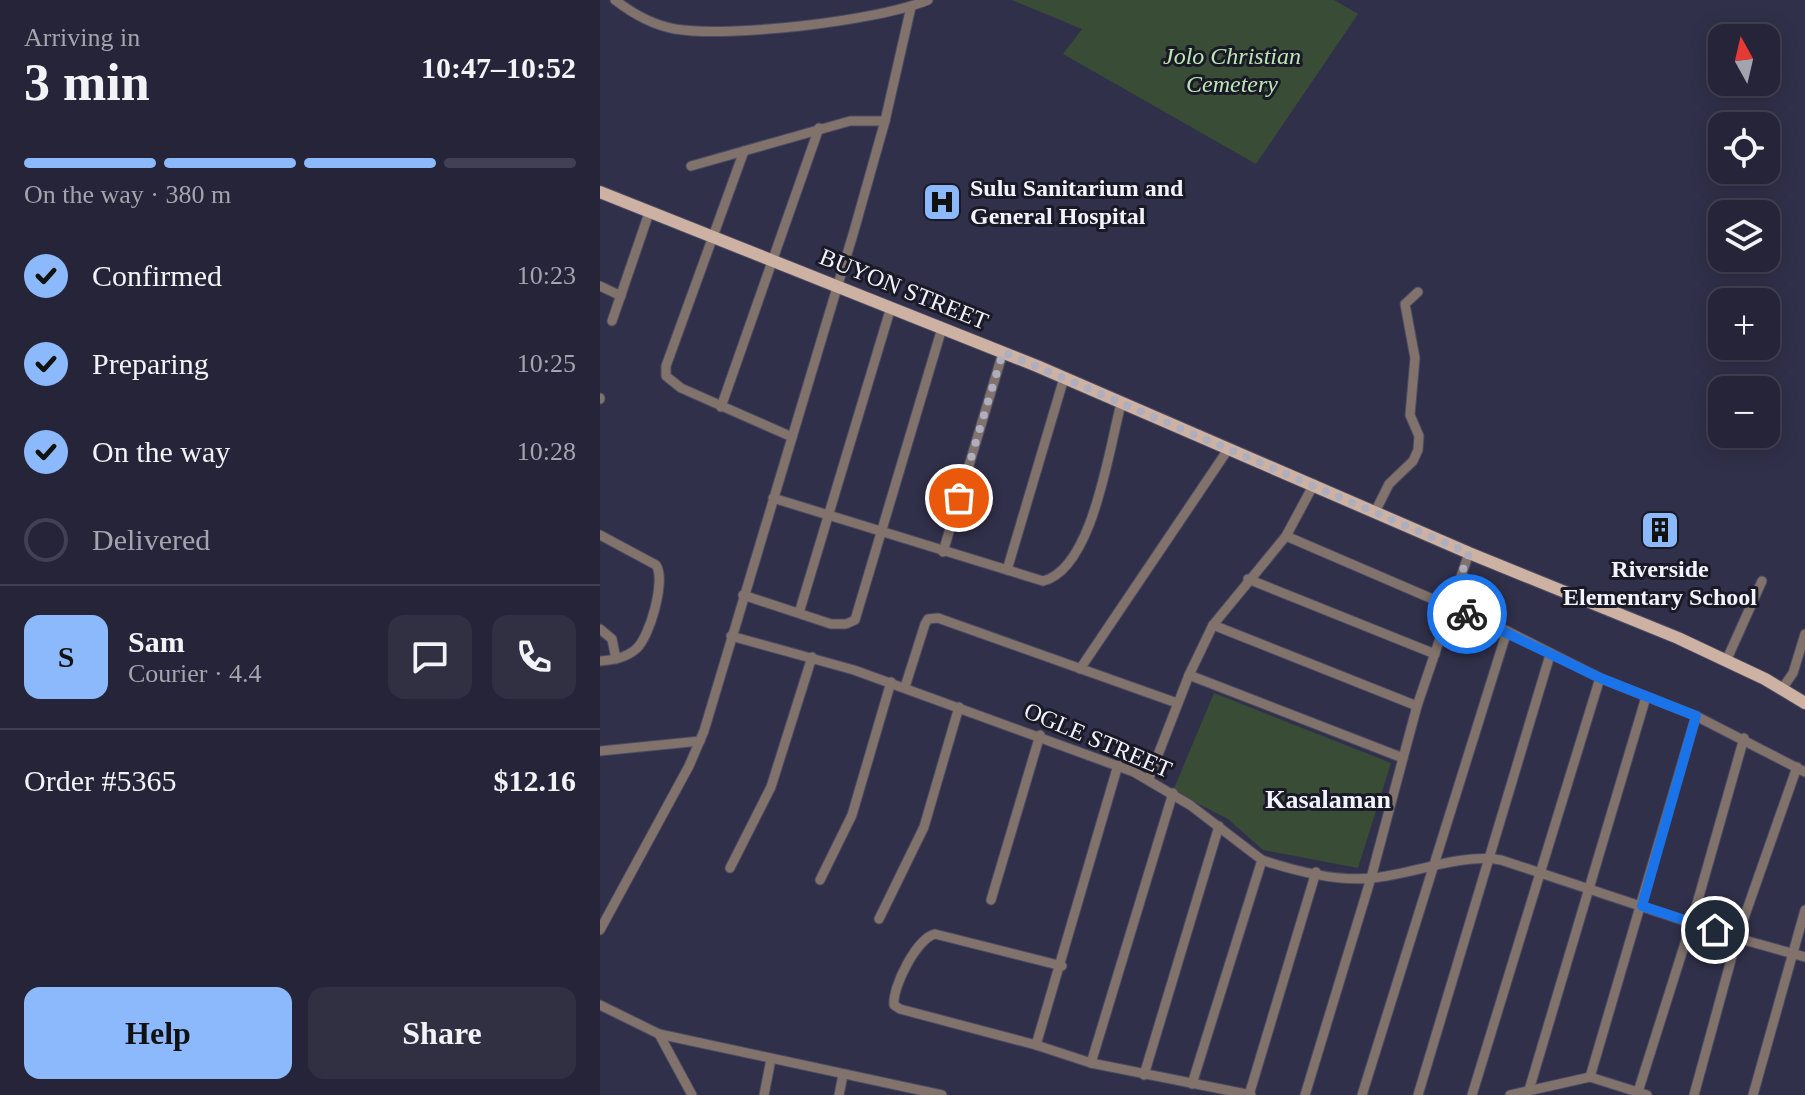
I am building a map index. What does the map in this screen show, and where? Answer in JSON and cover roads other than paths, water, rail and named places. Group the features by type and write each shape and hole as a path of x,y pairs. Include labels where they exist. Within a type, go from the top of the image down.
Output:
{"main road":[{"name":"BUYON STREET","path":"600,192 1003,352 1376,510 1469,553 1727,659 1805,703"}],"street":[{"path":"615,0 649,22 687,31 890,14 928,0"},
{"path":"600,930 700,741 838,286 885,121 911,7"},
{"path":"691,166 819,128 866,119 885,121"},
{"path":"721,407 775,262 819,128"},
{"path":"744,151 665,372 668,380 792,437"},
{"path":"612,321 649,213"},
{"path":"600,286 621,296"},
{"path":"1376,510 1389,484 1413,461 1418,450 1419,436 1410,415 1414,352 1404,313 1405,304 1418,292"},
{"path":"799,613 891,307"},
{"path":"743,595 831,624 855,620 942,328"},
{"path":"943,552 1003,352"},
{"path":"1007,570 1064,378"},
{"path":"773,498 943,552 1043,581 1052,579 1064,568 1081,542 1096,504 1121,404"},
{"path":"1080,669 1229,448"},
{"path":"1149,778 1177,703 1213,625 1286,536 1314,484"},
{"path":"600,535 651,562 660,574 660,587 644,637 634,651 616,659 600,661"},
{"path":"1286,536 1507,631 1600,678 1696,716 1801,770 1737,938 1694,1095"},
{"path":"1305,1095 1371,878 1417,706 1469,553"},
{"path":"1248,579 1435,654"},
{"path":"1727,659 1762,581"},
{"path":"905,687 925,624 933,618 1177,703"},
{"path":"1213,625 1417,706"},
{"path":"600,629 609,635 616,659"},
{"path":"1362,1095 1430,868 1507,631"},
{"path":"1782,689 1793,673 1805,634"},
{"name":"OGLE STREET","path":"731,636 891,682 1149,778 1262,860 1316,872 1371,878 1487,858 1805,957"},
{"path":"1418,1095 1550,655"},
{"path":"730,868 771,787 812,657"},
{"path":"1189,675 1403,758"},
{"path":"1472,1095 1600,678"},
{"path":"820,880 852,815 891,682"},
{"path":"1529,1090 1646,697"},
{"path":"879,919 924,827 959,707"},
{"path":"1590,1077 1696,716"},
{"path":"991,900 1040,735"},
{"path":"1510,1095 1590,1077 1641,1094 1744,738"},
{"path":"600,751 700,741"},
{"path":"1036,1045 1062,966 1118,765"},
{"path":"1091,1063 1173,793"},
{"path":"1144,1075 1219,826"},
{"path":"1192,1084 1262,860"},
{"path":"1062,966 935,934 920,943 895,993 894,1005 1091,1063 1250,1095 1316,872"},
{"path":"1753,1095 1805,910"},
{"path":"600,1005 659,1034 914,1092 942,1095"},
{"path":"659,1034 692,1095"},
{"path":"764,1095 771,1059"},
{"path":"839,1095 843,1075"}],"place":[{"name":"Sulu Sanitarium and General Hospital","path":"942,202"},
{"name":"Riverside Elementary School","path":"1660,530"}],"district":[{"name":"Kasalaman","path":"1328,799"}],"park label":[{"name":"Jolo Christian Cemetery","path":"1232,70"}]}
